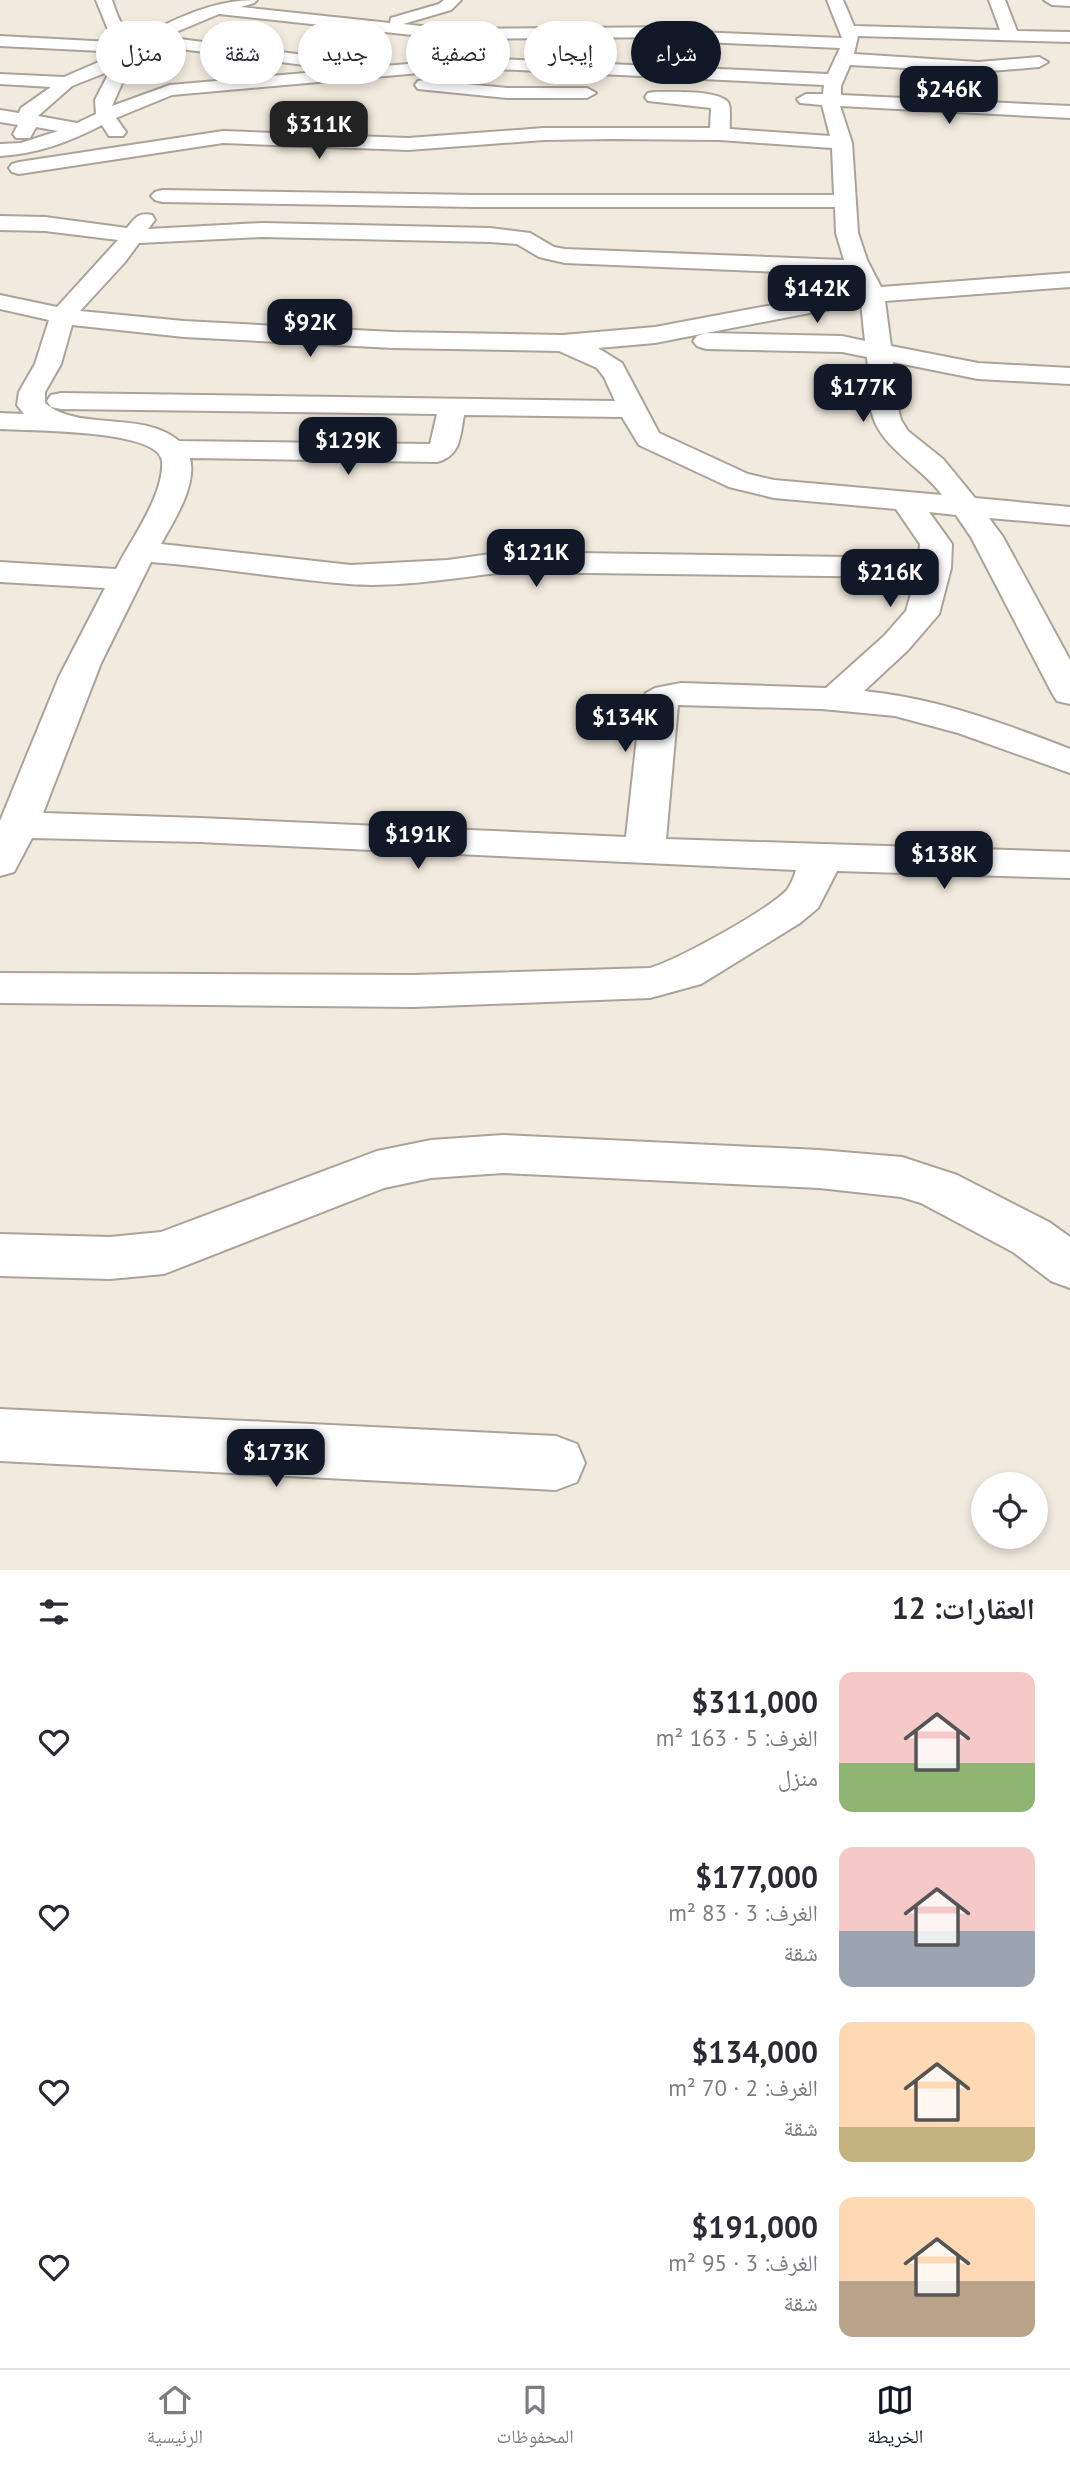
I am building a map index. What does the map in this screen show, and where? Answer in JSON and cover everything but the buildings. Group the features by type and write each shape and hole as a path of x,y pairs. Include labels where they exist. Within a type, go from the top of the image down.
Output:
{"street":[{"path":"104,0 112,21"},
{"path":"186,23 216,8 249,0"},
{"path":"392,24 445,7 453,0"},
{"path":"835,0 847,45 837,86 842,123 847,233 859,268 872,293 882,400 887,420 897,436 933,465 987,537 1070,694"},
{"path":"996,0 1010,35"},
{"path":"1052,0 1070,1"},
{"path":"216,8 321,21"},
{"path":"692,14 692,21"},
{"path":"510,28 532,17"},
{"path":"510,32 631,33"},
{"path":"721,47 847,45 1010,35 1070,37"},
{"path":"0,41 96,47"},
{"path":"847,45 978,67 1059,58"},
{"path":"510,50 631,55"},
{"path":"186,52 298,60"},
{"path":"1037,59 1045,82"},
{"path":"510,64 631,70"},
{"path":"284,78 298,66"},
{"path":"3,162 29,121 28,112 66,82 96,68"},
{"path":"721,76 1070,108"},
{"path":"392,77 432,85"},
{"path":"0,79 66,82"},
{"path":"284,81 432,85 507,93 601,93"},
{"path":"67,425 42,415 31,405 32,392 48,364 60,323 117,257 162,196 166,182 139,150 111,125 103,97 112,84"},
{"path":"111,125 147,97 170,90 243,84"},
{"path":"651,95 655,84"},
{"path":"790,98 837,86"},
{"path":"651,95 737,96"},
{"path":"651,95 707,100 720,105 720,134"},
{"path":"0,116 81,129"},
{"path":"3,162 81,129 111,125 223,138 428,144 576,133 720,134 842,143"},
{"path":"3,162 139,150 223,138"},
{"path":"326,198 351,142"},
{"path":"162,196 844,201"},
{"path":"0,223 45,224 133,235 181,236 262,230 490,235 522,238 547,252 574,257 859,268"},
{"path":"610,341 655,335 872,293 1070,280"},
{"path":"0,302 60,323"},
{"path":"21,330 60,323 393,340 563,343 815,342 878,349 978,371 1070,376"},
{"path":"563,343 605,362 615,371 638,427 649,439 746,484 774,489 1070,516"},
{"path":"31,401 630,409"},
{"path":"0,421 138,432 160,440 173,449 437,453 444,448 452,406"},
{"path":"0,863 18,825 78,674 169,497 176,470 173,449"},
{"path":"833,701 897,643 922,614 935,568 936,544 905,500"},
{"path":"0,572 133,565 212,557 351,575 436,570 504,562 935,568"},
{"path":"645,851 659,701 668,696 681,694 869,702 938,716 984,729 1070,762"},
{"path":"18,825 200,830 820,858 1070,865"},
{"path":"0,988 413,991 650,982 685,972 785,914 803,898 815,877 820,858"},
{"path":"0,1255 110,1258 164,1253 377,1170 431,1158 503,1154 819,1169 902,1177 939,1189 1031,1237 1070,1266"},
{"path":"0,1435 556,1463"}]}
